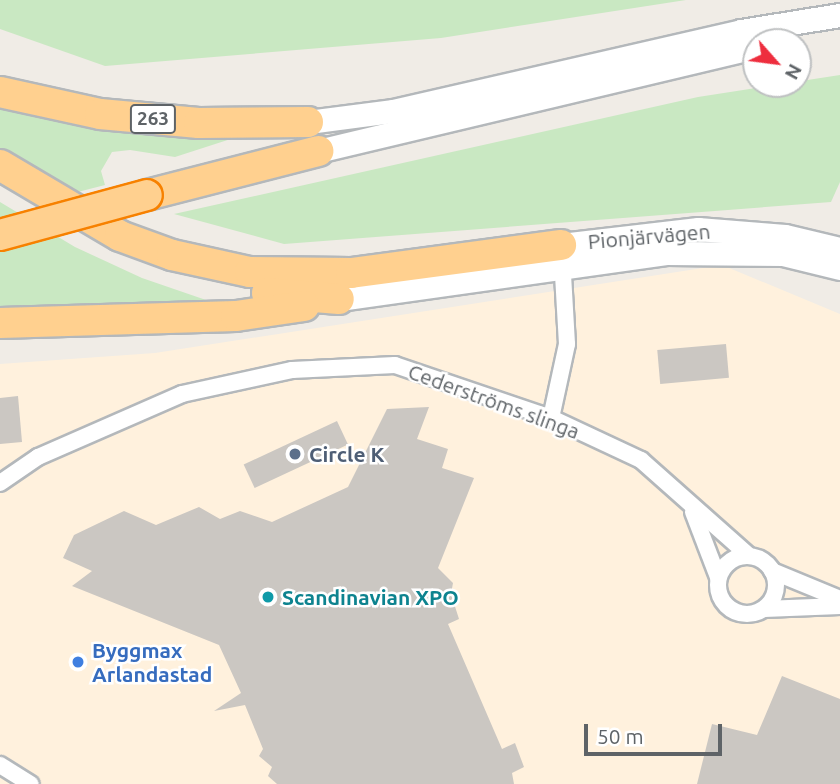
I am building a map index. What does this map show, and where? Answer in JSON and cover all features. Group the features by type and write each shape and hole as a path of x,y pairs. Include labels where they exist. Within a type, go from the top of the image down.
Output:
{"highway":[{"name":"263","path":"0,92 100,114 199,123 308,122"},
{"path":"0,235 318,150"},
{"path":"0,165 120,236 172,255 250,272 351,273 562,256"},
{"path":"0,187 106,250 162,272 245,290 339,299"},
{"path":"0,323 236,316 339,299"}],"main road":[{"name":"263","path":"308,122 393,111 741,32 840,15"},
{"path":"812,33 840,26"},
{"path":"318,150 742,50"},
{"name":"Pionjärvägen","path":"339,299 698,229 785,236 840,249"},
{"name":"Pionjärvägen","path":"562,256 708,250 783,254 840,268"}],"street":[{"name":"Pionjärvägen","path":"551,418 567,344 562,256"},
{"name":"Cederströms slinga","path":"0,483 38,457 182,394 292,370 395,365 551,418 642,460 692,510 749,556 772,571 840,599"},
{"name":"Cederströms slinga","path":"692,510 718,578 721,600 730,609 741,614 764,609 840,606"},
{"path":"718,578 731,560 749,556"},
{"path":"764,609 775,591 772,571"},
{"path":"0,765 31,784"}],"shaded area":[{"path":"722,265 840,314 840,784 0,784 0,364 155,353"}],"green space":[{"path":"0,0 686,0 441,38 105,66 0,29"},
{"path":"840,75 840,182 831,202 284,244 174,214 698,97 742,90 742,98 812,98 812,79"},
{"path":"0,103 240,136 175,157 130,150 112,152 101,171 105,185 66,195 0,154"},
{"path":"0,202 75,247 142,278 206,300 0,307"}],"building":[{"path":"726,344 729,378 660,384 657,350"},
{"path":"18,396 22,442 0,444 0,398"},
{"name":"Scandinavian XPO","path":"429,407 417,439 448,449 442,468 474,478 438,568 453,583 451,594 459,619 448,624 502,749 515,743 524,767 512,773 514,784 277,784 268,776 272,767 259,756 263,749 245,705 214,711 241,693 219,645 72,586 92,571 63,558 74,535 124,511 156,525 199,507 220,519 240,511 272,522 348,487 387,409"},
{"name":"Circle K","path":"337,421 348,445 255,488 244,465"},
{"path":"782,676 840,699 840,784 697,784 712,724 757,735"}],"place":[{"name":"Circle K","path":"295,454"},
{"name":"Scandinavian XPO","path":"268,597"},
{"name":"Byggmax Arlandastad","path":"78,662"}]}
